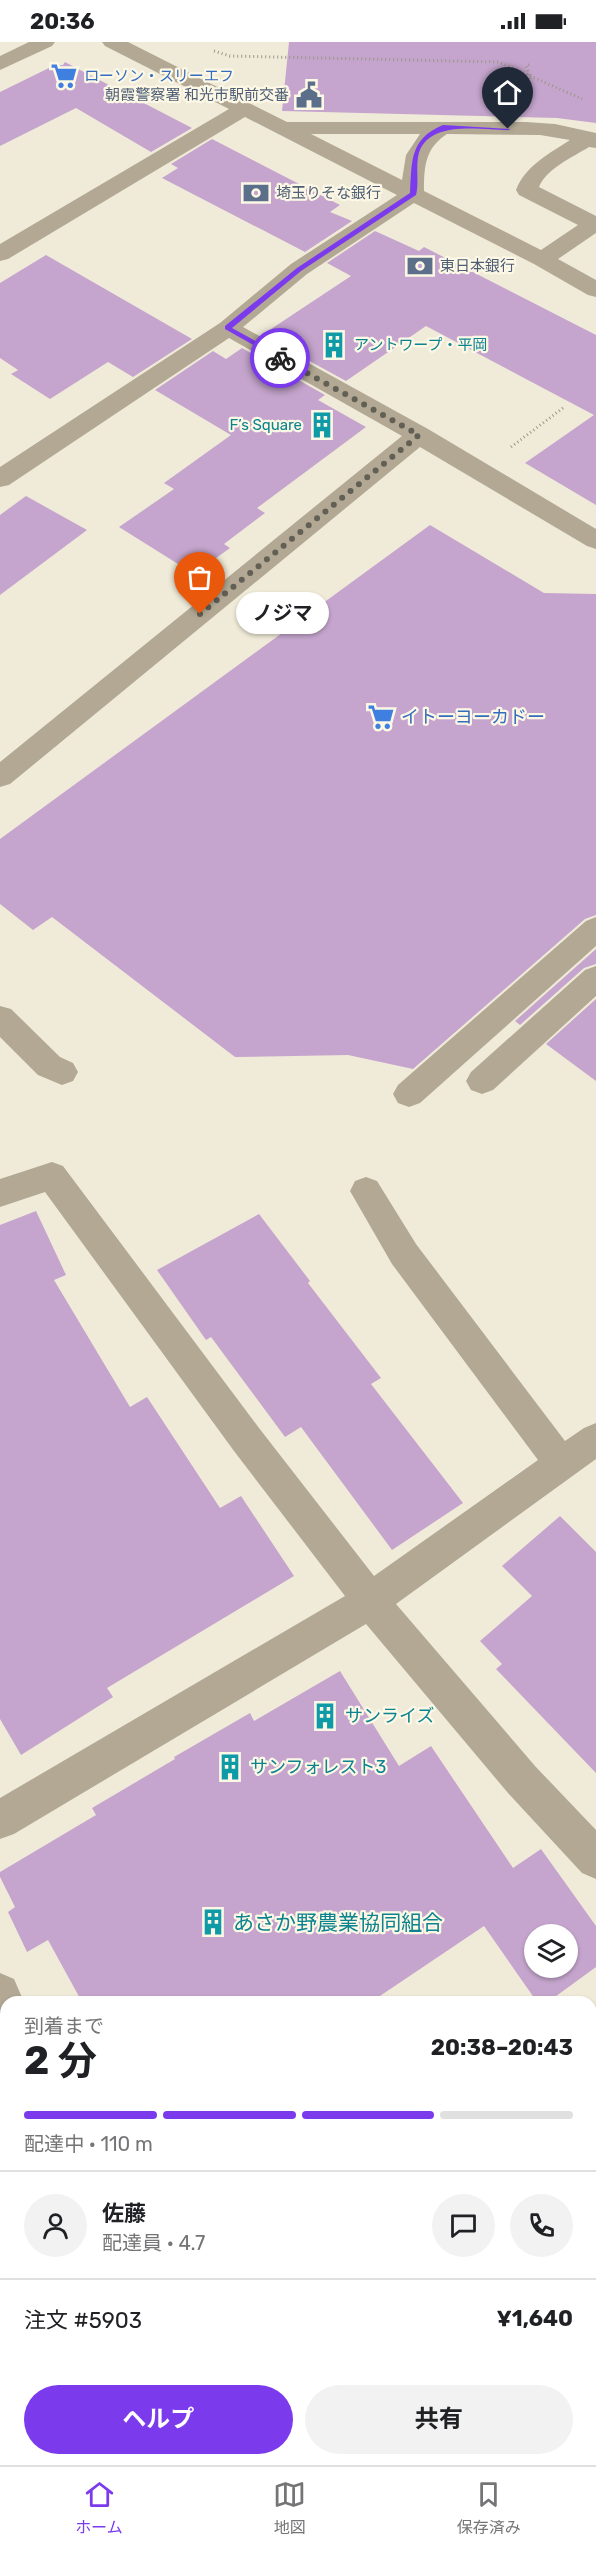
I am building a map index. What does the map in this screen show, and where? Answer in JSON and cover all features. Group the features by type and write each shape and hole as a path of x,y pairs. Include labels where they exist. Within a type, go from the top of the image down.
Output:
{"street":[{"path":"0,64 45,42"},
{"path":"112,42 542,259 596,290"},
{"path":"0,254 244,109"},
{"path":"283,128 443,127 555,130 574,133 592,140"},
{"path":"413,194 415,156 421,143 443,127"},
{"path":"542,259 595,224 527,190 528,183 536,173 592,140"},
{"path":"0,478 228,328 299,269 413,194"},
{"path":"228,328 419,435 596,540"},
{"path":"0,777 419,435"},
{"path":"409,1094 596,929"},
{"path":"482,1081 596,978"},
{"path":"0,1018 49,1066 62,1072"},
{"path":"0,1193 52,1176 370,1601 469,1722 596,1859"},
{"path":"366,1191 404,1254 562,1464"},
{"path":"0,1820 370,1601 596,1439"}],"path":[{"path":"208,49 230,56 499,62 586,101"},
{"path":"529,96 529,74 526,66 531,64"},
{"path":"479,471 563,408"}],"building":[{"path":"289,42 596,42 596,123 557,118 282,111"},
{"path":"65,62 192,128 151,152 76,108 0,146 0,92 53,66 63,65"},
{"path":"212,139 340,205 330,212 352,221 305,252 162,178 178,168 171,164"},
{"path":"375,231 419,251 424,247 596,335 596,505 525,463 594,415 426,326 346,381 262,335 351,276 327,263"},
{"path":"46,255 192,339 133,377 108,362 50,399 11,374 18,370 0,358 0,283"},
{"path":"242,348 325,395 318,400 366,427 257,508 265,513 224,544 230,548 194,574 119,527 174,489 164,483 231,435 155,390 213,351 226,359"},
{"path":"26,496 87,530 0,595 0,515"},
{"name":"イトーヨーカドー","path":"430,525 544,593 596,594 596,915 585,919 413,1069 348,1055 235,1057 52,917 33,930 0,904 0,839"},
{"path":"596,949 596,964 584,968 520,1025 515,1021"},
{"path":"596,999 596,1081 546,1044"},
{"path":"36,1211 66,1275 54,1280 130,1407 147,1397 220,1508 241,1496 294,1576 107,1688 113,1697 21,1755 0,1719 0,1225"},
{"path":"259,1214 310,1281 308,1283 381,1378 371,1384 463,1503 392,1550 301,1427 285,1437 211,1337 206,1340 157,1270"},
{"path":"560,1516 596,1552 596,1773 496,1669 502,1664 480,1641 532,1596 502,1566"},
{"path":"340,1671 399,1766 431,1746 513,1868 541,1849 596,1926 596,1967 556,1996 533,1996 484,1926 380,1996 79,1996 48,1940 27,1952 8,1912 15,1907 0,1877 0,1872 96,1815 92,1808 175,1759 174,1757 250,1713 254,1721"}],"way so far":[{"path":"200,614 419,435 280,358"}],"place":[{"name":"ローソン・スリーエフ","path":"64,76"},
{"name":"朝霞警察署 和光市駅前交番","path":"309,95"},
{"name":"埼玉りそな銀行","path":"256,193"},
{"name":"東日本銀行","path":"420,266"},
{"name":"アントワープ・平岡","path":"334,345"},
{"name":"F’s Square","path":"322,425"},
{"name":"ノジマ","path":"200,614"},
{"name":"イトーヨーカドー","path":"381,717"},
{"name":"サンライズ","path":"325,1716"},
{"name":"サンフォレスト3","path":"230,1767"},
{"name":"あさか野農業協同組合","path":"213,1922"}],"route":[{"path":"280,358 228,328 299,269 413,194 415,156 421,143 432,133 443,127 508,129"}]}
